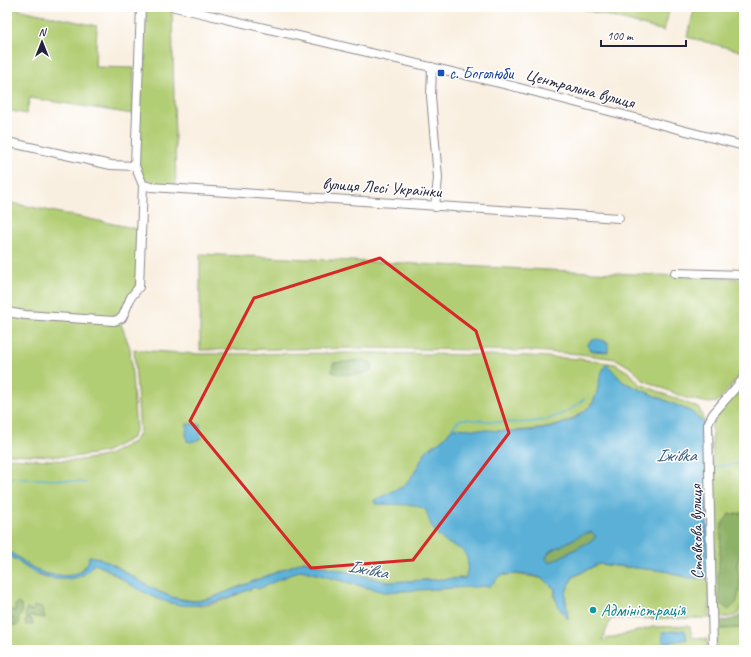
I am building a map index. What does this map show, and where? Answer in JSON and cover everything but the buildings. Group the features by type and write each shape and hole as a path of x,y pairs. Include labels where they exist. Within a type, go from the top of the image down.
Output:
{"street":[{"path":"7,312 25,315 114,321 122,318 131,297 139,287 143,185 135,166 141,7"},
{"name":"Центральна вулиця","path":"175,7 432,67 744,146"},
{"path":"432,67 431,96 438,178 436,207"},
{"path":"7,142 111,165 135,166"},
{"name":"вулиця Лесі Українки","path":"143,185 151,187 436,207 619,218"},
{"path":"675,273 744,275"},
{"name":"Ставкова вулиця","path":"713,650 708,424 713,414 744,378"}],"highlighted area":[{"path":"380,258 476,331 509,433 413,560 311,568 190,421 254,298"}],"green space":[{"path":"7,7 97,26 95,67 134,68 133,114 30,98 26,114 7,110"},
{"path":"146,7 154,7 172,11 176,186 151,184 144,178 137,164 143,12"},
{"path":"575,7 670,7 664,31"},
{"path":"695,7 744,7 744,52 687,37"},
{"path":"7,202 138,229 137,285 119,318 7,310"},
{"path":"200,254 744,279 744,371 717,402 709,403 686,398 643,380 633,369 616,359 580,354 532,351 365,348 200,350"},
{"path":"7,314 121,324 130,348 136,430 132,438 105,452 74,457 7,454"},
{"path":"134,350 198,354 365,353 531,356 580,359 615,364 630,373 640,384 699,408 705,424 710,618 611,619 602,640 653,627 687,626 690,627 692,637 707,639 708,650 7,650 7,554 34,573 45,578 63,579 84,574 94,564 136,586 155,593 201,606 222,601 255,587 258,589 301,570 384,592 514,574 543,579 555,589 554,597 568,618 565,594 573,577 598,564 665,571 689,578 692,412 623,382 607,365 606,394 580,414 563,423 549,427 508,431 484,566 465,578 388,582 304,561 211,598 196,601 175,598 153,589 113,564 88,563 80,572 68,576 46,574 33,568 7,550 7,458 74,461 106,456 135,441 140,431"},
{"path":"363,360 372,363 373,369 353,375 332,372 333,363"},
{"path":"744,384 744,594 739,613 735,616 715,619 712,425 716,416"},
{"path":"743,513 744,545 737,563 740,586 737,602 729,610 720,603 718,575 722,524 729,514"},
{"path":"592,532 596,536 593,540 549,563 546,558 549,552 583,534"},
{"path":"18,603 21,605 22,613 18,619 20,622 18,625 14,626 14,619 10,619 11,616 7,612 7,609 15,611 15,605"},
{"path":"34,606 42,608 45,618 30,616 29,618 32,620 33,624 26,625 26,611 27,609 31,611 33,610"},
{"path":"744,611 744,628 716,629 715,622 738,617"},
{"path":"744,628 744,650 716,650 716,629"}],"water":[{"path":"597,339 608,342 608,352 593,351 589,349 588,344 591,340"},
{"path":"607,364 623,382 692,412 705,424 709,578 689,578 665,571 598,564 573,577 565,594 568,619 558,606 555,598 555,589 543,579 528,575 501,575 490,586 384,592 301,570 258,589 255,587 221,600 193,606 179,605 149,595 108,570 94,564 83,575 72,579 53,579 35,573 7,554 7,550 33,568 46,574 68,576 80,572 88,563 89,556 94,557 112,564 159,591 177,599 187,601 198,601 211,598 304,561 388,582 465,578 468,564 467,557 461,549 445,542 437,534 430,523 426,510 415,505 375,504 374,500 404,486 414,473 426,451 444,438 452,428 525,431 560,425 576,417 590,406 596,396 601,374","holes":["591,532 596,536 593,540 549,563 546,558 549,552 583,534"]},
{"path":"187,424 200,424 201,439 191,442 187,441"},
{"path":"685,630 687,639 663,643 662,632"}],"waterway":[{"path":"452,428 459,420 465,419 501,422 538,421 564,412 584,399"},
{"name":"Іжівка","path":"713,467 744,463"},
{"path":"7,478 64,480 86,483"}],"place":[{"name":"с. Боголюби","path":"441,73"},
{"name":"Адміністрація","path":"593,610"}]}
